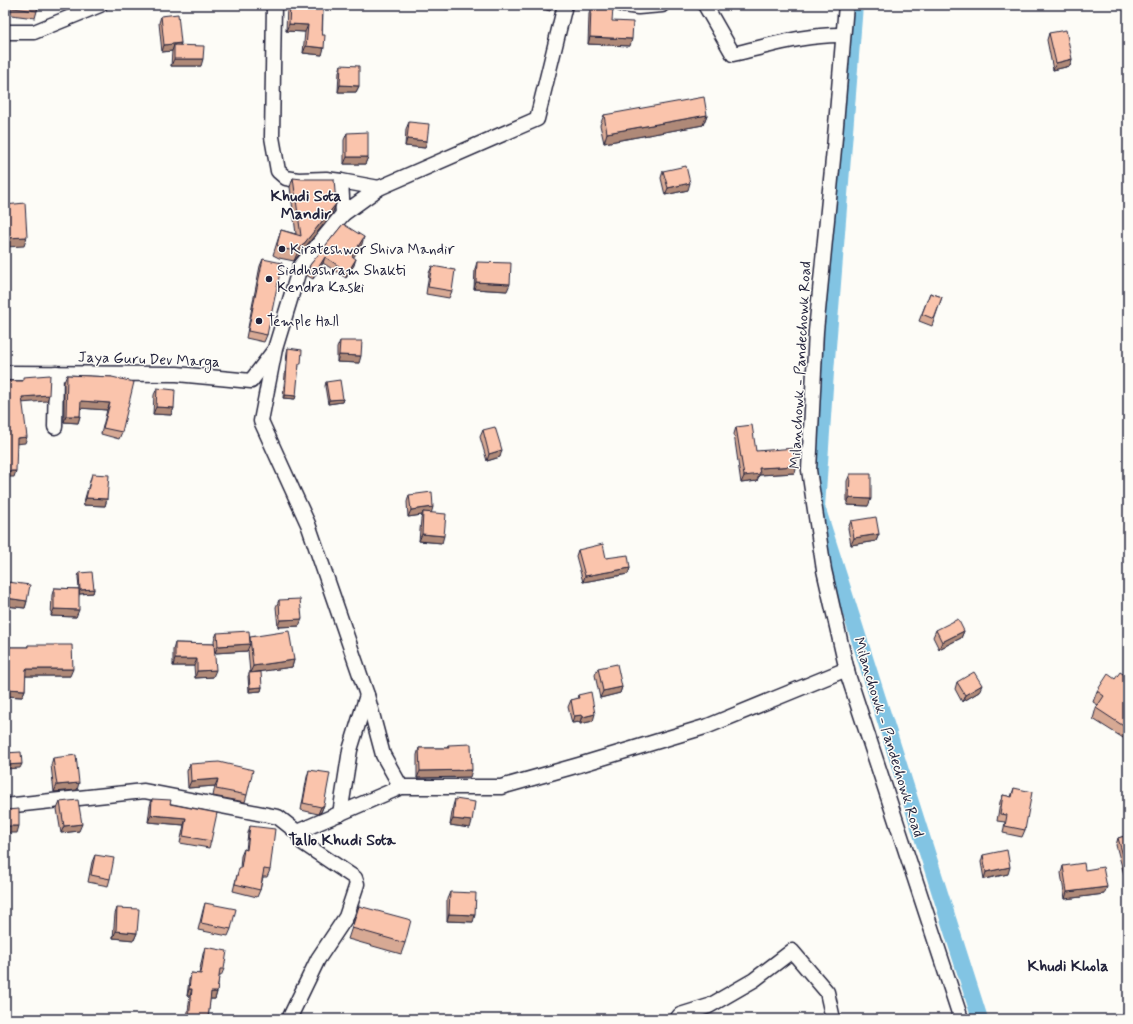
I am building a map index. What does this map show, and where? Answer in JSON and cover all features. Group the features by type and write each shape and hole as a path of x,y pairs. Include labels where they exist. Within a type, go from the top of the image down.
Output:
{"street":[{"path":"5,32 34,32 100,5"},
{"path":"274,5 272,137 278,171 286,178 298,180 326,179 379,188"},
{"path":"401,787 383,755 367,695 308,524 261,421 275,349 300,267 343,214 379,188 537,119 565,5"},
{"path":"622,5 638,7 662,5"},
{"path":"705,5 733,54 826,34 843,35"},
{"name":"Milanchowk - Pandechowk Road","path":"846,5 834,149 816,331 809,470 824,570 847,669 961,1019"},
{"path":"341,181 343,214"},
{"path":"264,404 251,381 275,349"},
{"name":"Jaya Guru Dev Marga","path":"5,373 176,374 251,381"},
{"path":"55,427 56,373"},
{"path":"297,832 401,787 501,787 708,726 847,669"},
{"path":"340,814 350,750 367,695"},
{"path":"5,806 144,791 278,816 297,832 303,843 355,878 357,884 346,917 318,959 289,1019"},
{"path":"677,1019 680,1015 709,1006 754,980 792,951 827,992 833,1019"}],"building":[{"path":"14,5 38,5 37,11 13,8"},
{"path":"290,5 323,5 322,35 325,35 324,48 306,46 308,25 289,24"},
{"path":"591,7 613,8 612,21 633,22 632,39 590,37"},
{"path":"178,14 181,43 164,45 161,16"},
{"path":"1066,30 1072,59 1056,63 1049,33"},
{"path":"174,45 204,46 203,59 174,59"},
{"path":"341,65 359,66 359,86 340,85"},
{"path":"704,97 707,115 607,133 604,115"},
{"path":"409,122 429,124 427,141 407,139"},
{"path":"368,132 368,157 347,157 347,133"},
{"path":"686,166 690,183 668,188 663,171"},
{"path":"293,178 334,179 336,204 298,251 283,249 277,245 281,230 301,236"},
{"path":"25,203 27,237 5,238 5,205"},
{"path":"343,224 364,237 352,256 356,259 348,272 325,257 315,273 309,269 310,265"},
{"path":"263,259 282,263 267,335 248,331"},
{"path":"477,262 511,263 510,284 476,282"},
{"path":"432,266 455,270 452,291 428,287"},
{"path":"930,293 942,297 934,319 922,314"},
{"path":"340,341 362,341 361,356 339,355"},
{"path":"288,348 302,350 296,396 285,395"},
{"path":"50,375 49,395 22,397 27,437 17,438 16,471 5,471 5,381 23,381 23,377"},
{"path":"67,375 112,377 134,382 122,432 103,428 110,403 81,401 80,416 66,416"},
{"path":"340,380 343,399 329,400 326,382"},
{"path":"157,388 175,390 174,408 156,407"},
{"path":"752,425 756,451 796,448 797,466 759,468 760,474 744,476 736,427"},
{"path":"495,427 502,450 489,454 483,430"},
{"path":"92,474 109,475 107,499 86,498"},
{"path":"850,474 871,474 871,499 849,498"},
{"path":"432,492 433,507 411,510 409,495"},
{"path":"423,512 446,514 444,536 422,534"},
{"path":"876,517 879,534 854,538 851,521"},
{"path":"603,544 606,558 628,555 630,568 585,576 578,550"},
{"path":"92,572 94,589 80,590 79,573"},
{"path":"8,582 30,585 27,601 6,598"},
{"path":"54,588 79,589 79,610 54,609"},
{"path":"300,599 302,619 280,620 279,600"},
{"path":"958,619 964,631 942,642 936,630"},
{"path":"249,631 250,644 218,646 217,633"},
{"path":"289,631 294,660 253,666 250,637"},
{"path":"175,643 214,644 216,670 197,671 197,659 175,659"},
{"path":"28,645 72,645 73,669 26,669 25,690 6,689 7,674 5,674 5,647 28,647"},
{"path":"617,664 622,687 603,691 598,668"},
{"path":"261,672 262,687 250,688 249,673"},
{"path":"974,672 982,685 965,695 957,682"},
{"path":"1120,672 1128,677 1128,729 1096,708 1104,696 1097,691 1108,674 1115,679"},
{"path":"591,692 595,714 583,717 582,715 574,716 571,700 579,698 578,695"},
{"path":"471,744 472,770 420,771 419,748 449,748 448,745"},
{"path":"21,752 22,764 5,765 5,753"},
{"path":"76,755 79,783 57,785 53,758"},
{"path":"219,762 253,770 247,795 216,789 218,779 191,781 190,764"},
{"path":"309,770 330,773 324,805 321,807 303,803"},
{"path":"1014,788 1032,792 1025,830 1005,826 1007,815 1000,814 1003,795 1012,797"},
{"path":"152,799 171,800 170,804 217,813 211,841 183,836 186,818 151,815"},
{"path":"455,799 475,802 472,821 453,819"},
{"path":"78,800 82,824 64,826 60,802"},
{"path":"19,809 19,826 5,826 5,810"},
{"path":"250,826 275,829 270,870 264,869 260,890 235,884 239,868 241,868 244,849 247,850"},
{"path":"1128,835 1128,873 1118,838"},
{"path":"1007,850 1010,867 986,872 983,855"},
{"path":"95,855 114,858 110,879 91,875"},
{"path":"1084,863 1085,870 1103,867 1107,887 1067,892 1063,866"},
{"path":"450,892 476,893 475,915 449,914"},
{"path":"205,903 236,909 231,929 201,923"},
{"path":"359,906 411,920 405,943 352,928"},
{"path":"117,908 139,909 137,933 116,931"},
{"path":"205,947 227,951 224,969 220,969 217,992 211,992 208,1019 189,1019 192,989 189,989 191,973 201,974"}],"waterway":[{"path":"855,5 826,372 817,507 980,1019"}],"place":[{"name":"Kirateshwor Shiva Mandir","path":"282,249"},
{"name":"Siddhashram Shakti Kendra Kaski","path":"269,279"},
{"name":"Temple Hall","path":"259,321"}],"district":[{"name":"Khudi Sota Mandir","path":"306,204"},
{"name":"Tallo Khudi Sota","path":"342,839"},
{"name":"Khudi Khola","path":"1068,965"}]}
